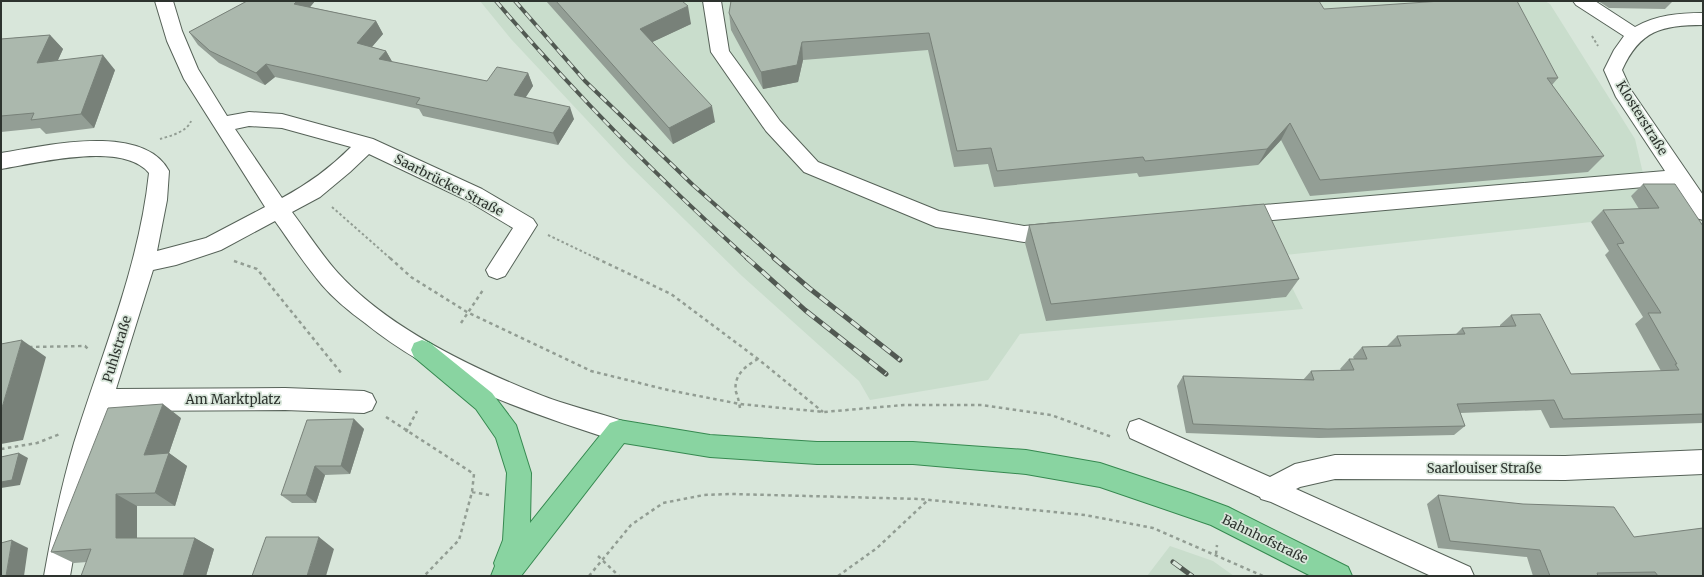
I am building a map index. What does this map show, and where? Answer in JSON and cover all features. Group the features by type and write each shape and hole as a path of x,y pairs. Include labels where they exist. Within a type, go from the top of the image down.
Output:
{"main road":[{"path":"422,350 484,401 507,433 519,473 516,540 503,576"},
{"path":"503,576 619,431"},
{"name":"Bahnhofstraße","path":"619,431 710,446 817,453 913,452 1026,462 1100,475 1219,516 1339,576"}],"street":[{"path":"164,1 170,27 192,79 223,124 278,210 330,279 394,333 454,369 535,404 619,431"},
{"path":"712,1 720,52 773,126 812,166 936,219 1024,234 1072,230"},
{"path":"1582,1 1635,35 1654,24 1684,19 1703,19"},
{"name":"Klosterstraße","path":"1635,35 1620,54 1613,70 1623,92 1703,212"},
{"name":"Saarbrücker Straße","path":"223,124 248,119 282,121 366,144 475,195 526,225"},
{"path":"144,263 176,256 213,244 278,210 313,191 343,167 366,144"},
{"path":"1,161 76,149 121,149"},
{"name":"Puhlstraße","path":"57,576 66,519 97,411 144,263 157,198 159,171 147,158 121,149"},
{"path":"1223,217 1644,179 1680,178"},
{"path":"497,270 526,225"},
{"name":"Am Marktplatz","path":"97,411 285,399 364,402"},
{"path":"1139,430 1461,576"},
{"name":"Saarlouiser Straße","path":"1270,490 1295,476 1335,468 1565,468 1703,462"}],"path":[{"path":"121,149 176,134 190,124 192,79"},
{"path":"313,191 411,276 467,312 591,371 668,390 740,404 824,412 904,405 982,404 1050,415 1116,439"},
{"path":"526,225 671,294 758,359 824,412"},
{"path":"461,323 467,312"},
{"path":"24,347 85,346 111,368"},
{"path":"740,408 736,388 738,375 747,366 758,359"},
{"path":"1,450 37,443 97,411"},
{"path":"406,432 417,411"},
{"path":"472,492 491,495"},
{"path":"588,576 631,525 663,503 704,495 732,493 929,500 1085,515 1153,528 1263,576"},
{"path":"838,576 877,548 929,500"},
{"path":"598,556 603,559 619,576"}],"shaded area":[{"path":"480,1 1545,1 1550,4 1635,139 1648,195 1662,195 1646,219 1591,222 1276,256 1303,309 1020,334 988,380 870,400 859,381 742,276 628,164 511,39"},
{"path":"1170,546 1213,561 1234,576 1147,576"}],"building":[{"path":"247,1 297,1 294,4 376,21 357,43 386,51 379,59 487,81 497,67 528,73 514,95 570,107 553,133 416,104 420,98 266,64 256,73 210,51 189,32"},
{"path":"556,1 682,1 688,6 640,29 712,106 669,128"},
{"path":"731,1 1319,1 1324,9 1441,1 1517,1 1558,78 1547,78 1604,156 1320,180 1290,123 1267,149 1145,161 1143,157 997,171 991,148 957,151 929,33 802,42 797,65 761,72 729,13"},
{"path":"50,35 37,63 103,55 81,114 31,120 34,113 1,116 1,39"},
{"path":"1643,184 1675,184 1703,226 1703,414 1563,419 1554,400 1457,404 1465,426 1328,429 1193,424 1183,376 1314,380 1311,371 1354,370 1349,359 1367,359 1362,347 1401,346 1397,336 1465,334 1462,328 1516,326 1511,315 1540,314 1571,374 1679,370 1648,313 1661,313 1617,244 1624,243 1603,210 1659,208"},
{"path":"1264,204 1299,279 1051,304 1029,225"},
{"path":"22,340 1,411 1,344"},
{"path":"163,404 144,455 169,453 155,493 116,494 116,538 195,538 183,576 81,576 91,549 51,552 108,408"},
{"path":"354,419 341,466 315,466 306,495 281,495 307,420"},
{"path":"19,453 12,480 1,482 1,457"},
{"path":"1438,495 1523,504 1614,507 1634,537 1703,528 1703,576 1658,576 1655,572 1597,573 1598,576 1550,576 1540,550 1450,541"},
{"path":"266,537 319,537 307,576 252,576"},
{"path":"12,540 6,576 1,576 1,543"}],"railway":[{"path":"496,1 586,102 649,166 748,259"},
{"path":"515,1 585,81 693,185 776,259"},
{"path":"747,258 805,310 886,374"},
{"path":"774,258 809,288 900,360"},
{"path":"1173,562 1192,576"}]}
